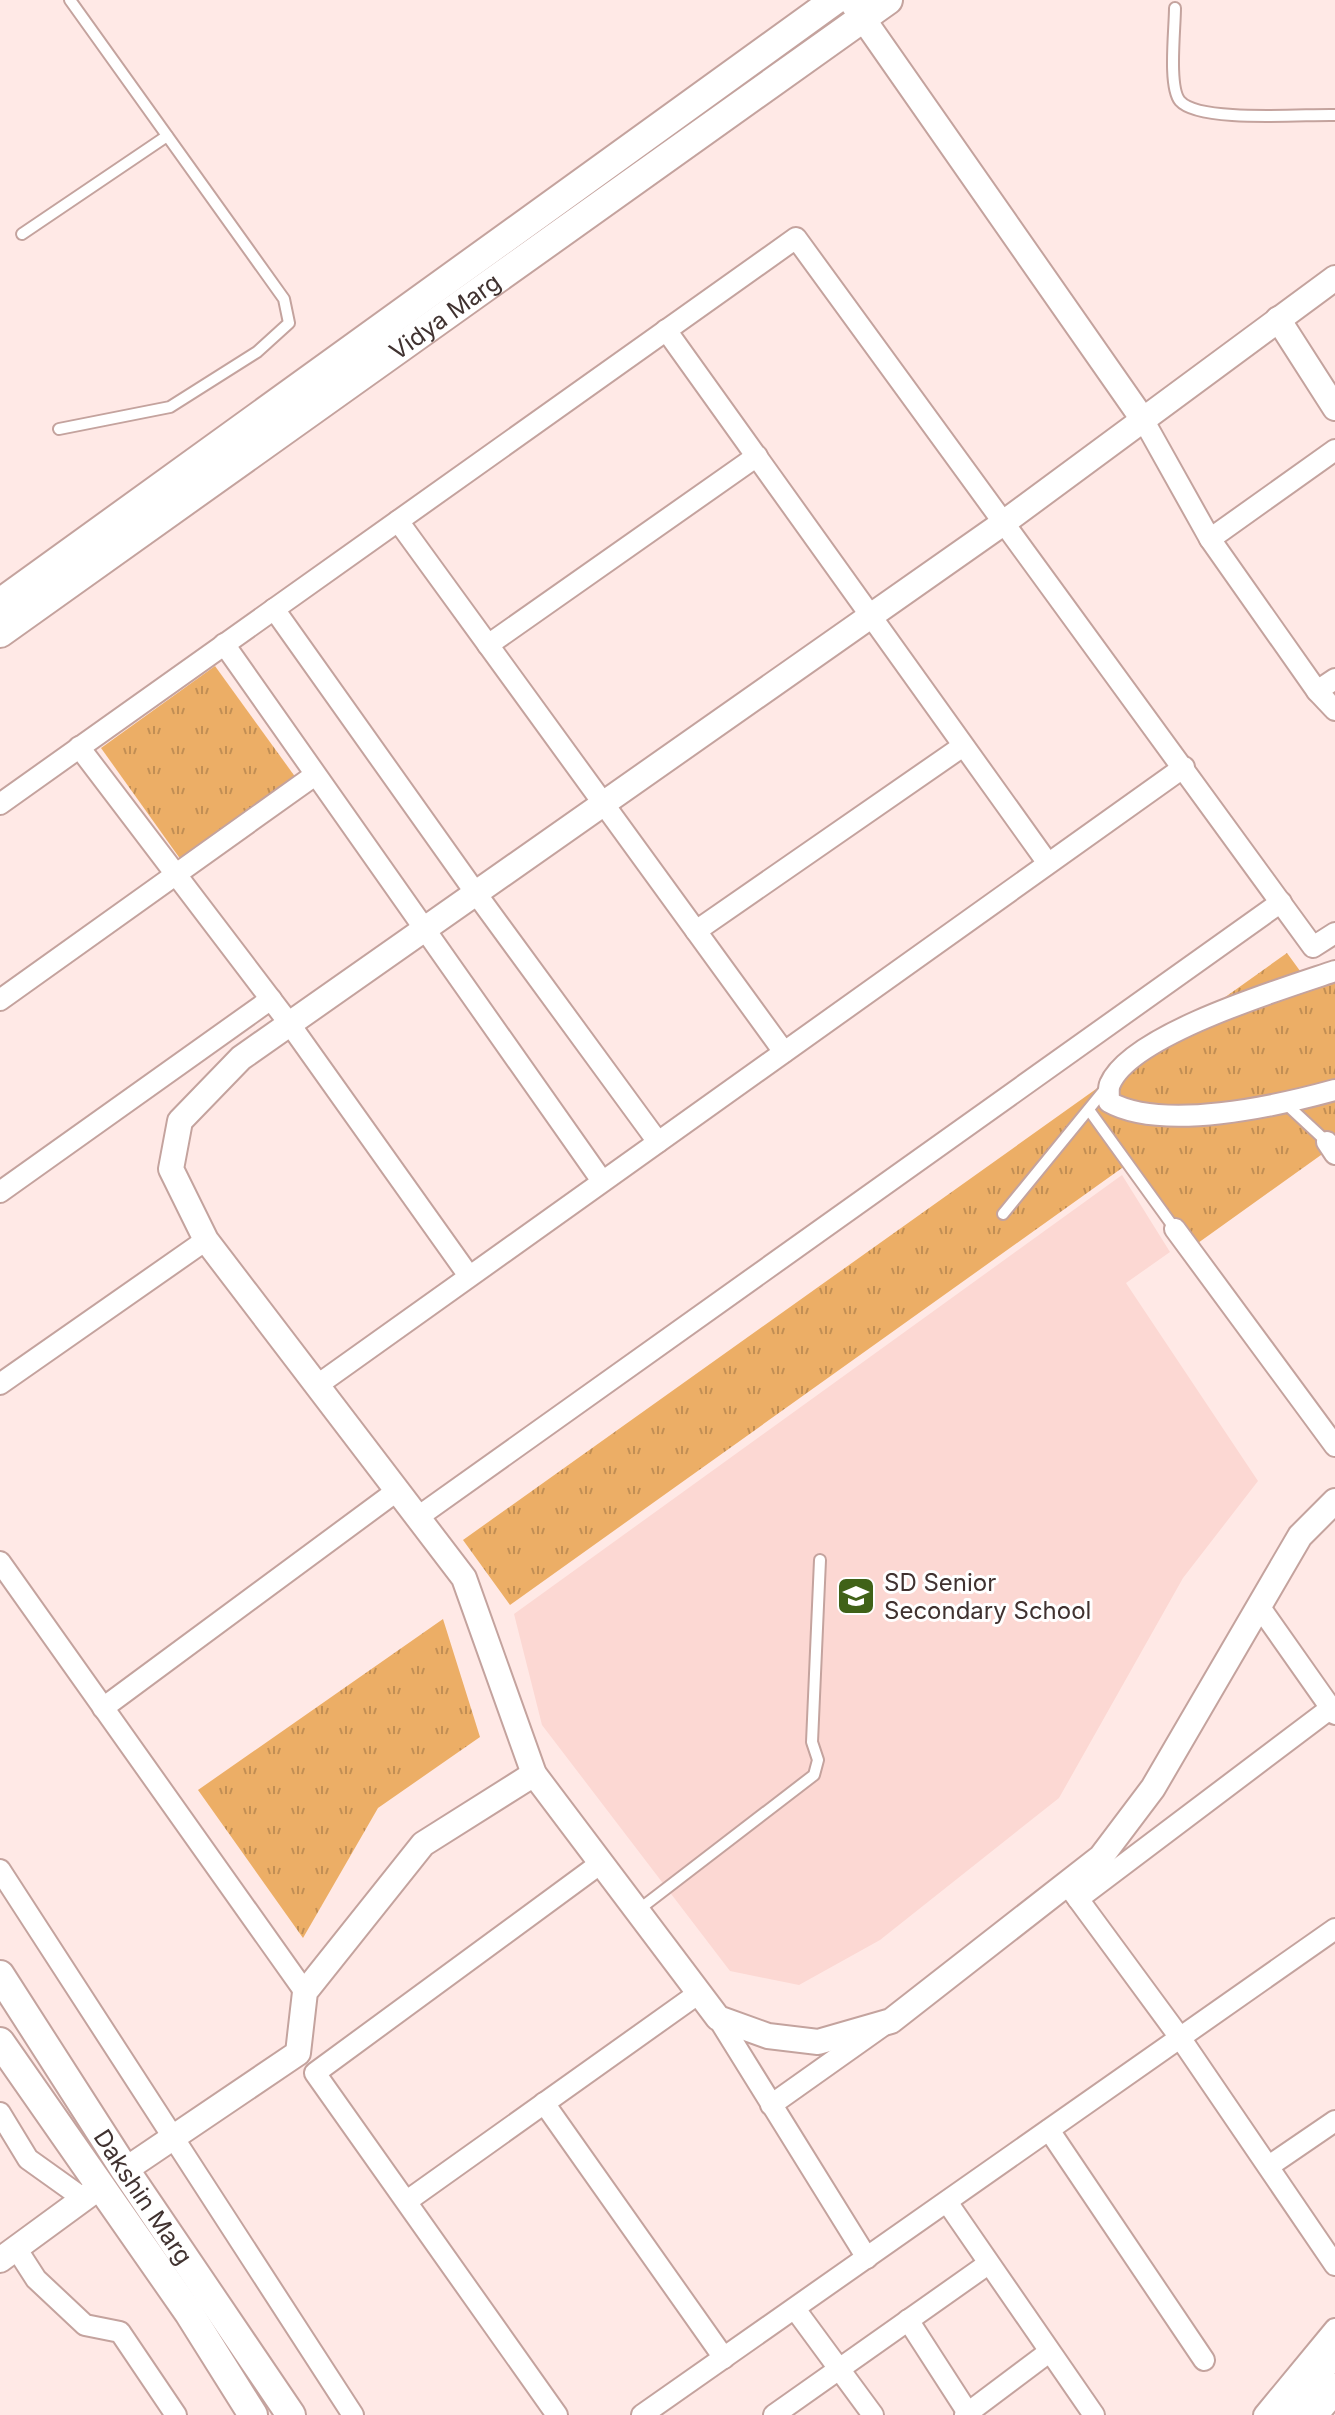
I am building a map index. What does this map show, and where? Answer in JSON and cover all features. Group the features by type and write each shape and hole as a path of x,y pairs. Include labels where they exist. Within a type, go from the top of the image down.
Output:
{"main road":[{"name":"Vidya Marg","path":"0,603 835,0"},
{"name":"Vidya Marg","path":"0,633 857,9 888,0"},
{"name":"Dakshin Marg","path":"0,1975 125,2170 291,2415"},
{"name":"Dakshin Marg","path":"0,2042 93,2193 189,2313 253,2415"},
{"path":"1283,2415 1335,2351"},
{"path":"1313,2415 1335,2388"}],"street":[{"path":"857,9 1144,421 1210,539 1317,691 1335,710"},
{"path":"0,804 796,238 1006,521 1313,947 1335,933"},
{"path":"867,2258 718,2018 534,1774 464,1578 319,1384 206,1240 171,1169 180,1121 241,1058 1006,521 1335,278"},
{"path":"1278,319 1335,408"},
{"path":"666,330 1047,862"},
{"path":"1210,539 1335,450"},
{"path":"488,645 757,456"},
{"path":"398,521 784,1052"},
{"path":"274,609 658,1142"},
{"path":"224,644 602,1181"},
{"path":"1317,691 1335,679"},
{"path":"696,931 963,746"},
{"path":"79,747 289,1023 469,1276"},
{"path":"319,1384 1184,767"},
{"path":"0,1000 315,775"},
{"path":"418,1517 1281,902"},
{"path":"1335,971 1185,1026 1139,1053 1110,1083 1109,1102 1128,1113 1218,1115 1335,1090"},
{"path":"2,1186 271,999"},
{"path":"1175,1229 1335,1446"},
{"path":"0,1384 206,1240"},
{"path":"103,1708 398,1490"},
{"path":"1072,1892 1153,1788 1300,1536 1335,1501"},
{"path":"0,1562 305,1992"},
{"path":"771,2105 1333,1711 1259,1606"},
{"path":"534,1774 423,1844 305,1992 298,2053 407,2201 557,2415"},
{"path":"315,2073 601,1863"},
{"path":"0,1870 353,2415"},
{"path":"1072,1892 1181,2039 1335,2265"},
{"path":"652,2412 724,2358 1335,1929"},
{"path":"407,2201 699,1993"},
{"path":"718,2018 768,2036 818,2042 891,2021"},
{"path":"125,2170 298,2053"},
{"path":"544,2103 724,2358"},
{"path":"0,2113 28,2159 93,2193 8,2254 85,2325 120,2332 176,2415"},
{"path":"1269,2166 1335,2121"},
{"path":"1049,2130 1204,2360"},
{"path":"947,2202 1094,2415"},
{"path":"774,2415 988,2264"},
{"path":"795,2309 873,2415"},
{"path":"908,2320 967,2414 1049,2352"},
{"path":"1264,2415 1335,2329"}],"lane":[{"path":"59,429 170,407 257,352 289,323 284,299 70,0"},
{"path":"1175,8 1174,86 1180,101 1211,113 1335,115"},
{"path":"22,234 167,136"},
{"path":"1003,1214 1110,1083"},
{"path":"1282,1101 1331,1148"},
{"path":"1089,1110 1175,1229"},
{"path":"637,1911 814,1775 818,1760 812,1742 820,1560"}],"shaded area":[{"name":"SD Senior Secondary School","path":"1122,1175 1170,1252 1126,1283 1258,1481 1183,1578 1059,1798 880,1940 799,1985 730,1971 542,1725 514,1614"}],"green space":[{"path":"215,666 296,778 181,860 101,748"},
{"path":"1287,953 1311,986 1335,969 1335,1145 1191,1248 1129,1163 510,1605 463,1540"},
{"path":"443,1619 480,1737 378,1808 303,1938 198,1790"}],"place":[{"name":"SD Senior Secondary School","path":"856,1596"}]}
